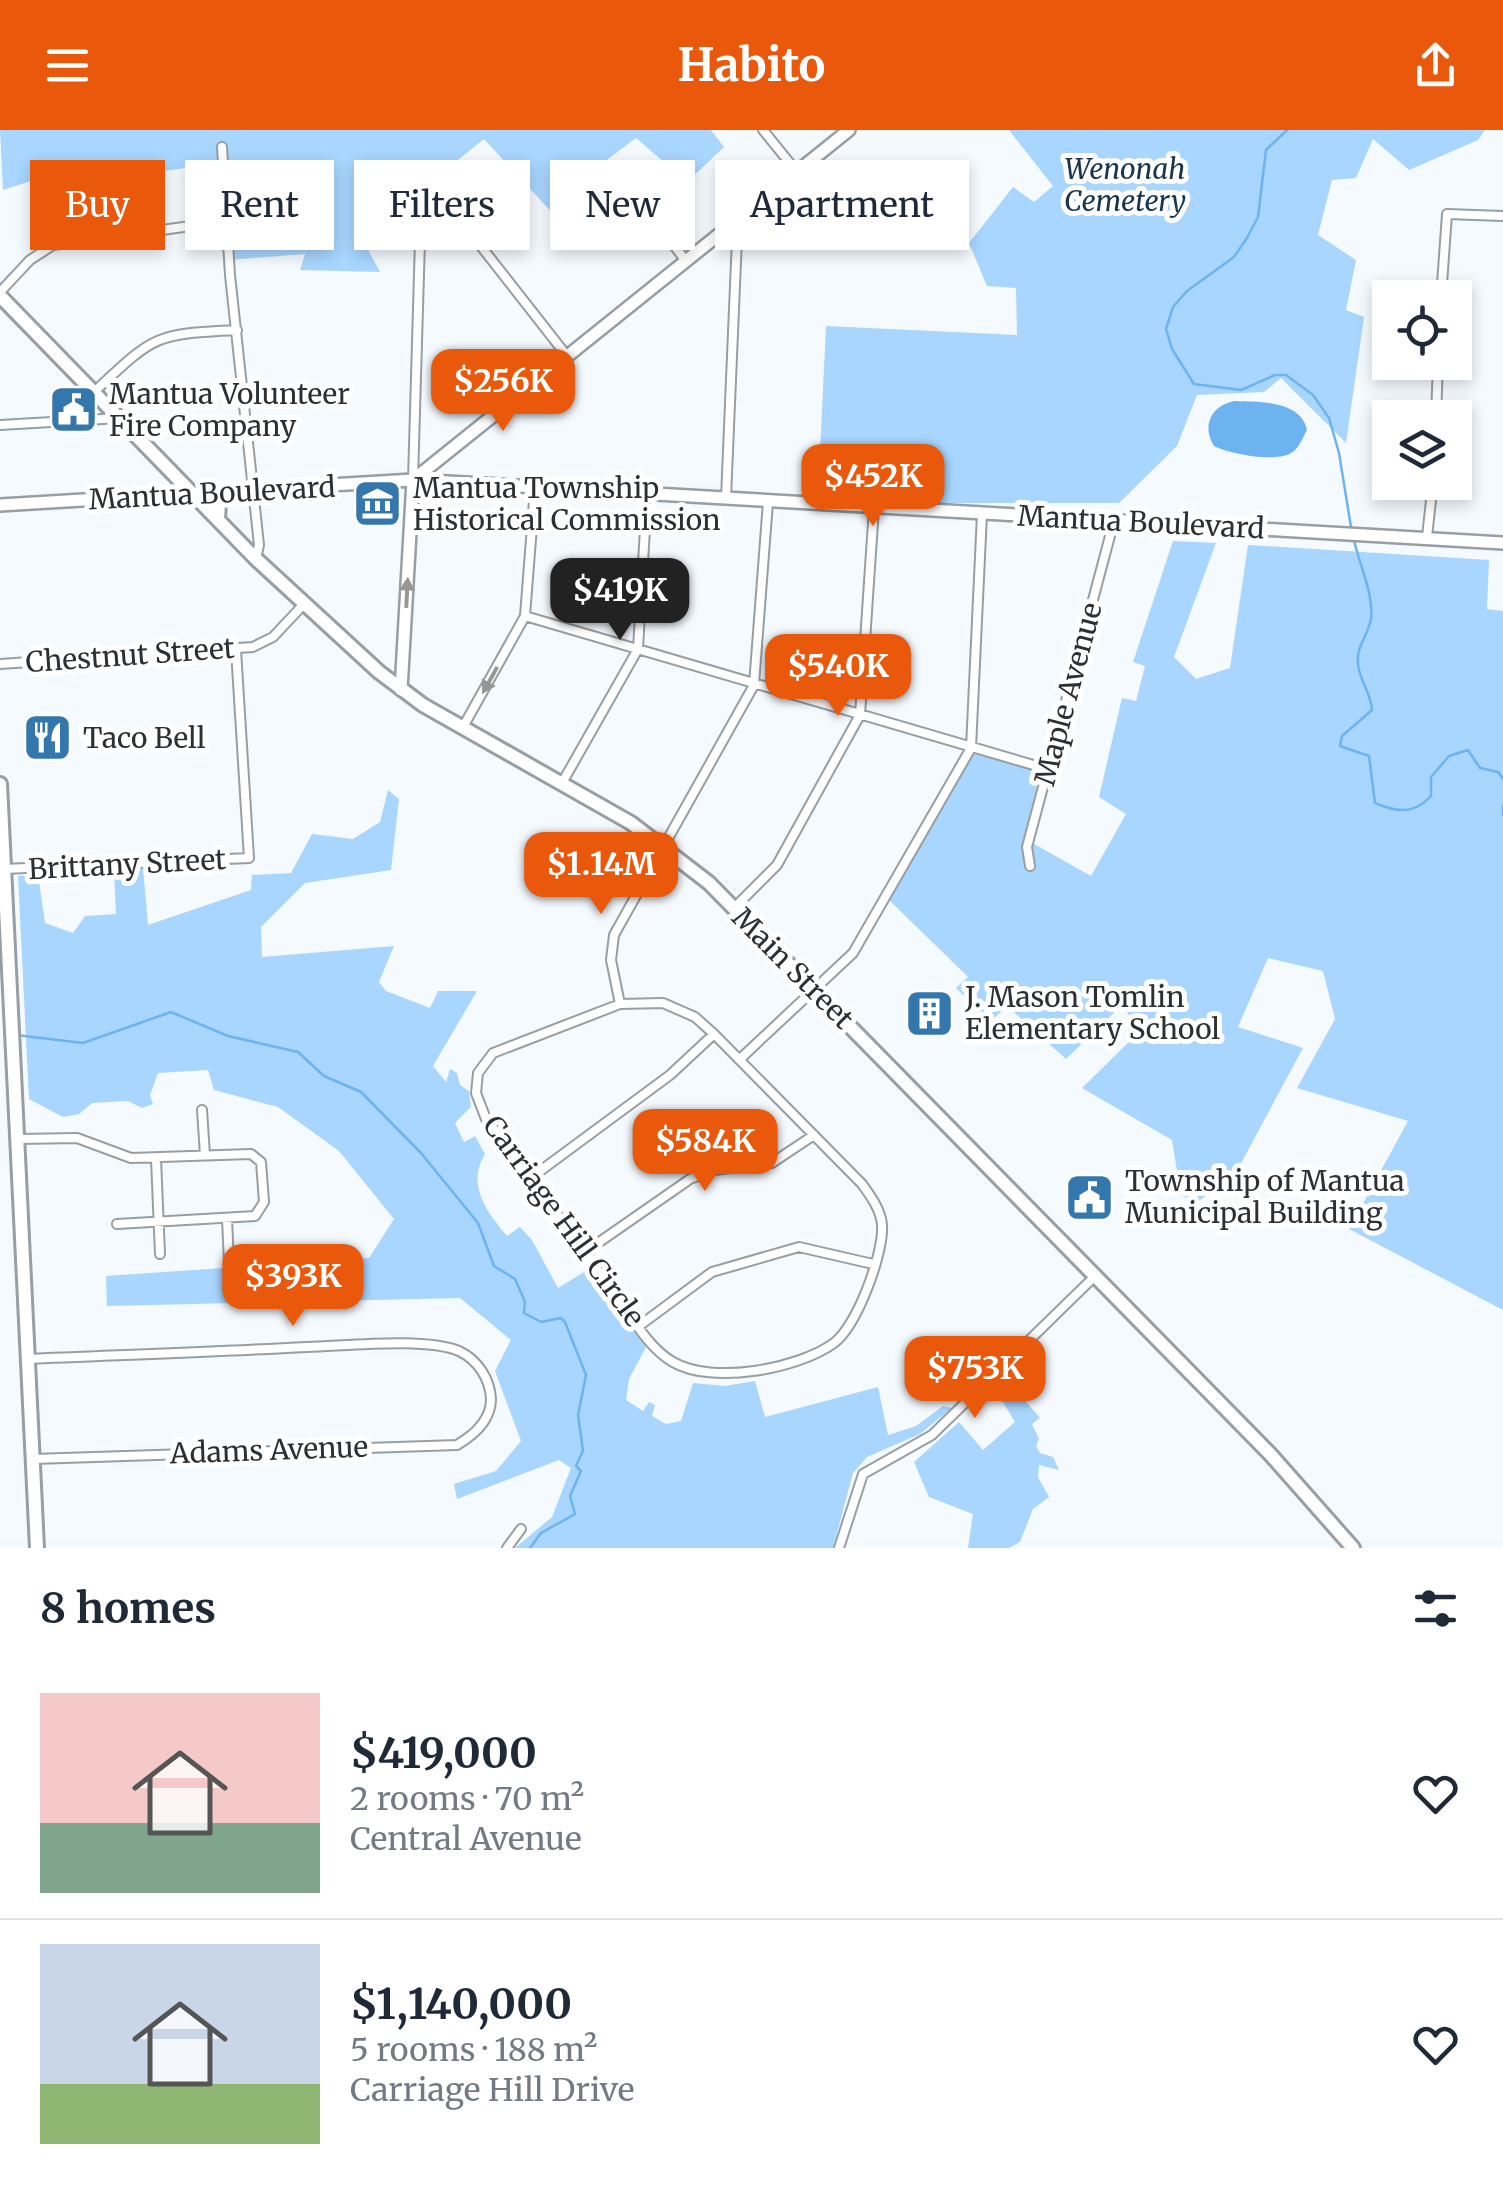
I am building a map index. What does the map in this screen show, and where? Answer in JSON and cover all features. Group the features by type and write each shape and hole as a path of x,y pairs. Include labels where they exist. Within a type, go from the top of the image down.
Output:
{"main road":[{"path":"812,160 849,130"},
{"path":"401,690 413,480 715,237"},
{"name":"Main Street","path":"0,294 256,559 401,690 663,846 733,908 1298,1484 1354,1548"},
{"name":"Mantua Boulevard","path":"0,505 413,480 726,499 768,507 874,508 1503,543"},
{"path":"218,519 219,503 229,492"},
{"path":"0,784 38,1548"}],"street":[{"path":"763,130 787,160"},
{"path":"222,147 223,160"},
{"path":"413,480 422,171 567,356"},
{"path":"1442,280 1447,214 1503,216"},
{"path":"0,294 30,260 52,245 185,227"},
{"path":"230,250 259,545 256,559"},
{"path":"677,250 686,261"},
{"path":"726,499 736,250"},
{"path":"95,391 150,341 184,332 237,330"},
{"path":"0,425 121,418"},
{"path":"464,727 526,616 536,488"},
{"path":"562,783 638,649 647,494"},
{"path":"1427,537 1431,500"},
{"path":"620,1004 611,960 614,935 754,684 768,507"},
{"path":"733,908 777,865 860,715 874,508"},
{"path":"740,1059 860,942 971,748 982,514"},
{"name":"Maple Avenue","path":"1030,866 1027,848 1114,521"},
{"name":"Chestnut Street","path":"0,664 236,650 265,643 304,604"},
{"path":"526,616 1047,770"},
{"name":"Brittany Street","path":"4,870 250,858 236,650"},
{"name":"Carriage Hill Circle","path":"663,1003 696,1018 714,1034 862,1184 882,1225 865,1296 848,1330 832,1345 785,1363 734,1375 696,1371 660,1352 486,1119 476,1093 478,1073 494,1054 511,1044 620,1004 663,1003"},
{"path":"532,1177 670,1075 714,1034"},
{"path":"202,1110 205,1155"},
{"path":"585,1252 690,1178 714,1170 772,1163 814,1135"},
{"path":"18,1139 78,1138 118,1155 156,1159 251,1154 261,1162 262,1211 227,1220 117,1224"},
{"path":"156,1159 160,1254"},
{"path":"227,1220 229,1262"},
{"path":"639,1326 712,1272 799,1247 872,1264"},
{"path":"839,1548 863,1474 932,1436 1095,1276"},
{"name":"Adams Avenue","path":"26,1359 381,1343 454,1349 475,1363 490,1382 490,1410 472,1436 457,1445 31,1459"},
{"path":"506,1548 521,1529"}],"green space":[{"path":"0,130 711,130 724,147 695,174 695,160 662,160 636,138 607,160 550,160 550,210 530,189 530,160 503,160 484,139 458,160 354,160 354,250 368,250 380,272 300,270 305,254 229,260 228,250 334,250 334,160 185,160 185,168 165,171 165,160 30,160 30,181 3,190"},
{"name":"Wenonah Cemetery","path":"1009,130 1485,130 1478,140 1409,170 1373,139 1356,178 1332,180 1318,235 1356,260 1346,310 1364,317 1346,443 1281,378 1264,392 1197,395 1177,446 1119,503 918,503 818,495 826,326 1017,335 1016,288 987,286 969,243 1013,187 1034,202 1053,186"},
{"path":"1173,541 1216,543 1174,657 1196,679 1230,668 1248,545 1489,560 1487,609 1503,611 1503,1310 1349,1229 1408,1121 1297,1088 1335,1019 1323,971 1268,958 1238,1027 1303,1048 1239,1167 1198,1202 1181,1195 1172,1140 1082,1088 1142,1029 1121,1006 1066,1059 1007,1006 990,1022 956,988 968,977 885,896 967,745 1044,769 1027,840 1091,876 1126,814 1099,797 1122,698 1136,701 1145,666 1133,662"},
{"path":"388,790 399,799 391,870 305,883 261,927 262,957 394,946 379,982 386,991 430,1008 438,991 477,991 433,1066 446,1082 450,1069 457,1073 460,1085 469,1091 471,1107 455,1123 464,1142 475,1136 485,1154 478,1177 481,1198 507,1236 520,1227 532,1240 558,1288 589,1269 646,1347 629,1379 626,1400 643,1411 649,1402 655,1405 652,1416 666,1424 681,1421 693,1383 725,1386 755,1381 765,1417 878,1387 888,1435 916,1426 943,1406 952,1408 920,1434 867,1457 853,1473 833,1548 515,1548 552,1517 571,1468 559,1460 457,1499 454,1484 496,1471 521,1441 495,1371 511,1340 460,1298 107,1306 106,1276 369,1258 394,1219 339,1151 278,1107 214,1090 208,1070 158,1073 150,1095 153,1104 142,1108 128,1101 92,1103 79,1114 63,1117 29,1099 18,876 38,875 45,923 73,933 85,916 116,914 114,871 143,868 148,925 251,890 252,875 291,873 312,834 353,839 380,822"},
{"path":"1005,1377 1040,1418 1032,1424 1039,1439 1036,1446 1040,1453 1053,1457 1059,1470 1039,1465 1038,1477 1049,1497 1033,1509 1020,1542 1009,1548 968,1548 973,1514 929,1497 914,1462 959,1422 983,1450 1015,1422 993,1386"}],"shaded area":[{"path":"1235,401 1278,405 1297,413 1307,430 1298,447 1287,455 1266,457 1242,455 1214,446 1209,431 1211,417 1220,407"}],"waterway":[{"path":"1287,130 1266,150 1258,217 1247,238 1234,257 1187,291 1173,307 1166,329 1172,349 1194,384 1241,390 1275,375 1286,375 1313,395 1329,418 1351,527"},
{"path":"1354,540 1370,599 1371,619 1358,658 1372,710 1342,736 1340,746 1369,756 1375,803 1397,810 1418,806 1431,796 1431,777 1449,756 1468,750 1480,768 1498,772 1503,779"},
{"path":"1503,806 1503,815"},
{"path":"16,1035 83,1043 171,1012 228,1036 298,1052 324,1076 361,1092 421,1153 478,1223 494,1266 515,1279 525,1302 524,1313 541,1322 561,1318 565,1322 586,1375 578,1415 583,1451 576,1466 581,1471 570,1496 575,1514 541,1533 530,1548"}],"place":[{"name":"Mantua Volunteer Fire Company","path":"74,410"},
{"name":"Mantua Township Historical Commission","path":"378,504"},
{"name":"Taco Bell","path":"48,738"},
{"name":"J. Mason Tomlin Elementary School","path":"930,1013"},
{"name":"Township of Mantua Municipal Building","path":"1090,1197"}]}
